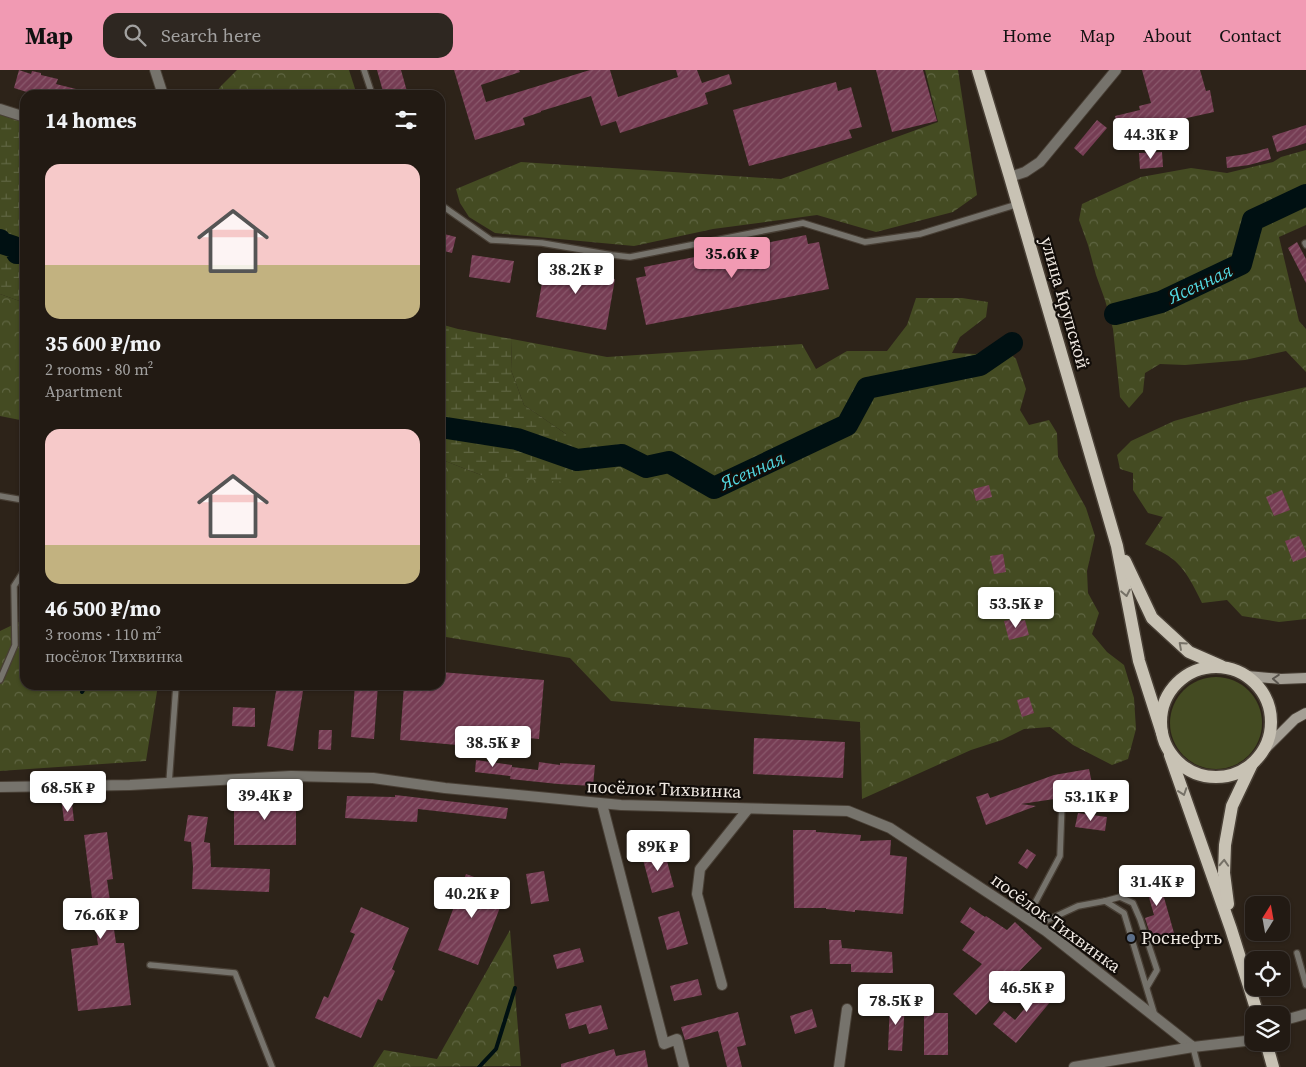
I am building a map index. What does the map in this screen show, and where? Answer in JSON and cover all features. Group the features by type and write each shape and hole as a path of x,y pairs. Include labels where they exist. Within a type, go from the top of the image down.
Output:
{"main road":[{"name":"улица Крупской","path":"978,70 1117,546 1139,661 1162,733"},
{"name":"улица Крупской","path":"1117,546 1152,618 1189,652 1225,668"},
{"path":"1255,1006 1231,929 1162,733 1161,718 1164,703 1177,684 1195,671 1210,667 1236,671 1246,676 1259,688 1267,702 1271,718 1270,735 1264,750"},
{"path":"1246,676 1282,679 1306,678"},
{"path":"1231,929 1224,873 1225,845 1232,806 1252,764 1295,719 1306,713"},
{"path":"1167,746 1185,768 1198,774 1212,777 1240,772 1252,764"},
{"path":"1269,1051 1273,1067"}],"street":[{"path":"155,70 162,90"},
{"path":"1010,177 1026,172 1040,162 1116,70"},
{"path":"0,109 20,115"},
{"name":"посёлок Тихвинка","path":"0,787 130,785 291,776 372,778 444,788 621,806 848,811 890,828 1027,918 1193,1047"},
{"path":"602,804 664,1044 677,1039 684,1067"},
{"path":"722,985 697,894 700,869 748,808"},
{"path":"839,1067 847,1009"},
{"path":"1290,1018 1306,1014"},
{"path":"1074,1067 1126,1063 1193,1047 1245,1041"}],"lane":[{"path":"364,70 371,90"},
{"path":"445,208 491,240 542,243 612,256 630,256 803,223 865,242 920,234 1018,204"},
{"path":"0,496 20,499"},
{"path":"0,680 15,645 14,586 20,577"},
{"path":"169,783 176,690"},
{"path":"1027,918 1060,856 1062,802 1087,798"},
{"path":"1037,926 1078,906 1120,897 1133,903 1157,970 1146,987"},
{"path":"1105,901 1124,913 1156,1018"},
{"path":"1297,953 1306,985"},
{"path":"150,965 236,973 272,1067"},
{"path":"1193,1047 1198,1067"}],"green space":[{"path":"237,70 349,70 355,90 218,90"},
{"path":"925,70 958,70 977,195 953,212 876,232 817,215 713,229 634,246 495,233 469,217 460,203 456,189 521,162 781,179 938,122"},
{"path":"0,114 20,120 20,301 0,294"},
{"path":"1306,150 1306,225 1279,237 1299,321 1306,329 1306,372 1286,351 1245,360 1185,365 1160,364 1145,373 1143,392 1129,408 1120,397 1113,329 1079,220 1082,204 1141,177 1191,168 1227,173 1273,162 1281,157"},
{"path":"0,294 20,301 20,420 0,416"},
{"path":"916,298 962,298 988,302 986,317 960,337 952,353 976,354 999,343 1016,359 1026,389 1020,410 1029,425 1049,420 1057,433 1058,457 1086,508 1095,536 1087,571 1088,593 1099,613 1092,634 1107,652 1124,665 1134,698 1136,729 1128,759 1112,765 1073,745 1050,727 1024,729 1002,740 971,750 862,799 860,722 611,701 570,658 445,637 445,461 481,475 566,434 524,405 511,370 512,339 607,357 802,344 816,369 847,351 887,351 907,325"},
{"path":"445,325 512,339 511,370 524,405 566,434 564,482 481,475 445,461"},
{"path":"1306,387 1306,619 1279,622 1242,616 1227,600 1202,603 1189,578 1180,566 1167,555 1145,544 1163,517 1148,513 1133,490 1133,473 1120,469 1117,455 1131,441 1174,421"},
{"path":"20,621 20,690 157,690 146,761 0,771 0,631"},
{"path":"1216,677 1234,681 1248,691 1258,705 1262,723 1258,741 1248,755 1234,765 1216,769 1198,765 1184,755 1174,741 1170,723 1174,705 1184,691 1198,681"},
{"path":"510,930 521,1066 373,1067 384,1050 437,1059"}],"building":[{"path":"19,70 31,74 32,71 41,73 41,75 58,79 56,84 80,90 20,90 14,88"},
{"path":"377,70 401,70 407,90 383,90"},
{"path":"454,70 519,70 520,72 481,85 486,102 590,70 610,70 618,97 678,77 676,70 697,70 702,83 729,74 732,84 705,93 708,104 620,133 616,121 601,126 591,96 523,118 525,125 475,140"},
{"path":"876,70 923,70 937,121 892,132"},
{"path":"1142,70 1200,70 1206,91 1210,90 1214,112 1119,133 1115,116 1140,110 1139,106 1151,103"},
{"path":"836,82 838,91 851,87 862,127 849,130 852,138 749,166 733,110"},
{"path":"1097,120 1107,128 1083,156 1074,148"},
{"path":"1306,125 1306,143 1277,152 1272,136"},
{"path":"1268,148 1271,159 1227,168 1226,157"},
{"path":"1162,152 1163,167 1140,169 1139,153"},
{"path":"445,234 456,237 452,253 445,251"},
{"path":"806,235 808,244 819,242 829,289 646,325 636,278 646,276 644,267"},
{"path":"1297,242 1306,259 1306,283 1288,248"},
{"path":"472,255 514,261 510,283 469,277"},
{"path":"559,259 605,267 603,276 615,279 606,330 536,317 545,266 557,268"},
{"path":"989,485 992,497 976,501 973,489"},
{"path":"1282,490 1290,510 1274,516 1266,497"},
{"path":"1299,536 1306,552 1306,557 1293,562 1285,541"},
{"path":"1003,554 1006,572 994,574 990,556"},
{"path":"1014,619 1014,622 1025,620 1029,635 1009,640 1004,621"},
{"path":"445,672 544,680 539,739 470,733 469,746 400,740 404,690 445,690"},
{"path":"276,690 303,690 293,751 267,746"},
{"path":"355,690 378,690 374,739 351,737"},
{"path":"1029,697 1034,713 1022,717 1017,700"},
{"path":"233,707 255,708 255,727 232,726"},
{"path":"319,730 332,730 331,750 318,749"},
{"path":"754,738 845,742 843,778 753,774"},
{"path":"476,760 512,765 511,776 475,772"},
{"path":"539,762 560,765 560,763 595,765 593,786 510,779 512,767 538,770"},
{"path":"1089,769 1094,793 1021,804 1036,806 986,825 976,797 988,793 990,798 1054,775"},
{"path":"395,795 508,808 506,819 418,809 417,822 345,818 347,796 395,797"},
{"path":"234,797 296,797 296,845 234,845"},
{"path":"72,804 74,821 64,821 62,805"},
{"path":"1078,813 1107,817 1105,831 1075,827"},
{"path":"188,815 208,817 204,842 210,843 211,867 270,869 269,892 192,889 191,842 184,841"},
{"path":"793,830 816,830 816,832 861,835 860,841 891,840 890,855 907,857 903,914 855,910 855,912 826,908 794,908"},
{"path":"107,832 113,879 107,880 116,943 124,943 131,1005 78,1011 71,949 98,945 84,835"},
{"path":"1027,849 1036,855 1027,869 1018,863"},
{"path":"664,850 674,887 652,893 642,856"},
{"path":"1156,869 1174,933 1152,940 1145,918 1154,915 1142,873"},
{"path":"544,871 549,901 531,904 526,874"},
{"path":"466,874 507,889 478,965 438,950"},
{"path":"361,907 409,928 392,969 395,971 382,1001 378,999 361,1038 315,1018 324,996 328,998 355,934 350,932"},
{"path":"970,907 1007,930 1015,922 1042,948 976,1015 953,994 982,964 962,950 975,932 960,922"},
{"path":"679,911 688,944 667,950 658,917"},
{"path":"829,940 841,940 842,948 892,952 893,973 851,972 851,964 830,964"},
{"path":"580,948 584,962 557,969 553,955"},
{"path":"698,979 702,995 674,1001 670,986"},
{"path":"1049,979 1061,989 1016,1043 993,1024 1004,1011 1015,1020"},
{"path":"890,1002 905,1003 902,1051 888,1050"},
{"path":"601,1005 608,1029 589,1034 586,1024 569,1029 565,1014"},
{"path":"812,1009 817,1027 795,1034 790,1016"},
{"path":"738,1012 746,1045 737,1047 742,1067 727,1067 718,1031 685,1040 681,1027"},
{"path":"924,1013 948,1013 948,1055 924,1055"},
{"path":"614,1049 616,1056 645,1050 648,1067 561,1067 561,1064"}],"waterway":[{"name":"Ясенная","path":"1115,314 1161,302 1241,264 1253,220 1306,195"},
{"name":"Ясенная","path":"0,240 2,243 14,247 17,253 20,253"},
{"name":"Ясенная","path":"445,428 517,439 577,460 622,455 646,467 669,462 714,488 847,425 867,388 980,365 1012,343"},
{"path":"479,1067 496,1049 515,988"}],"place":[{"name":"Роснефть","path":"1131,938"}]}
